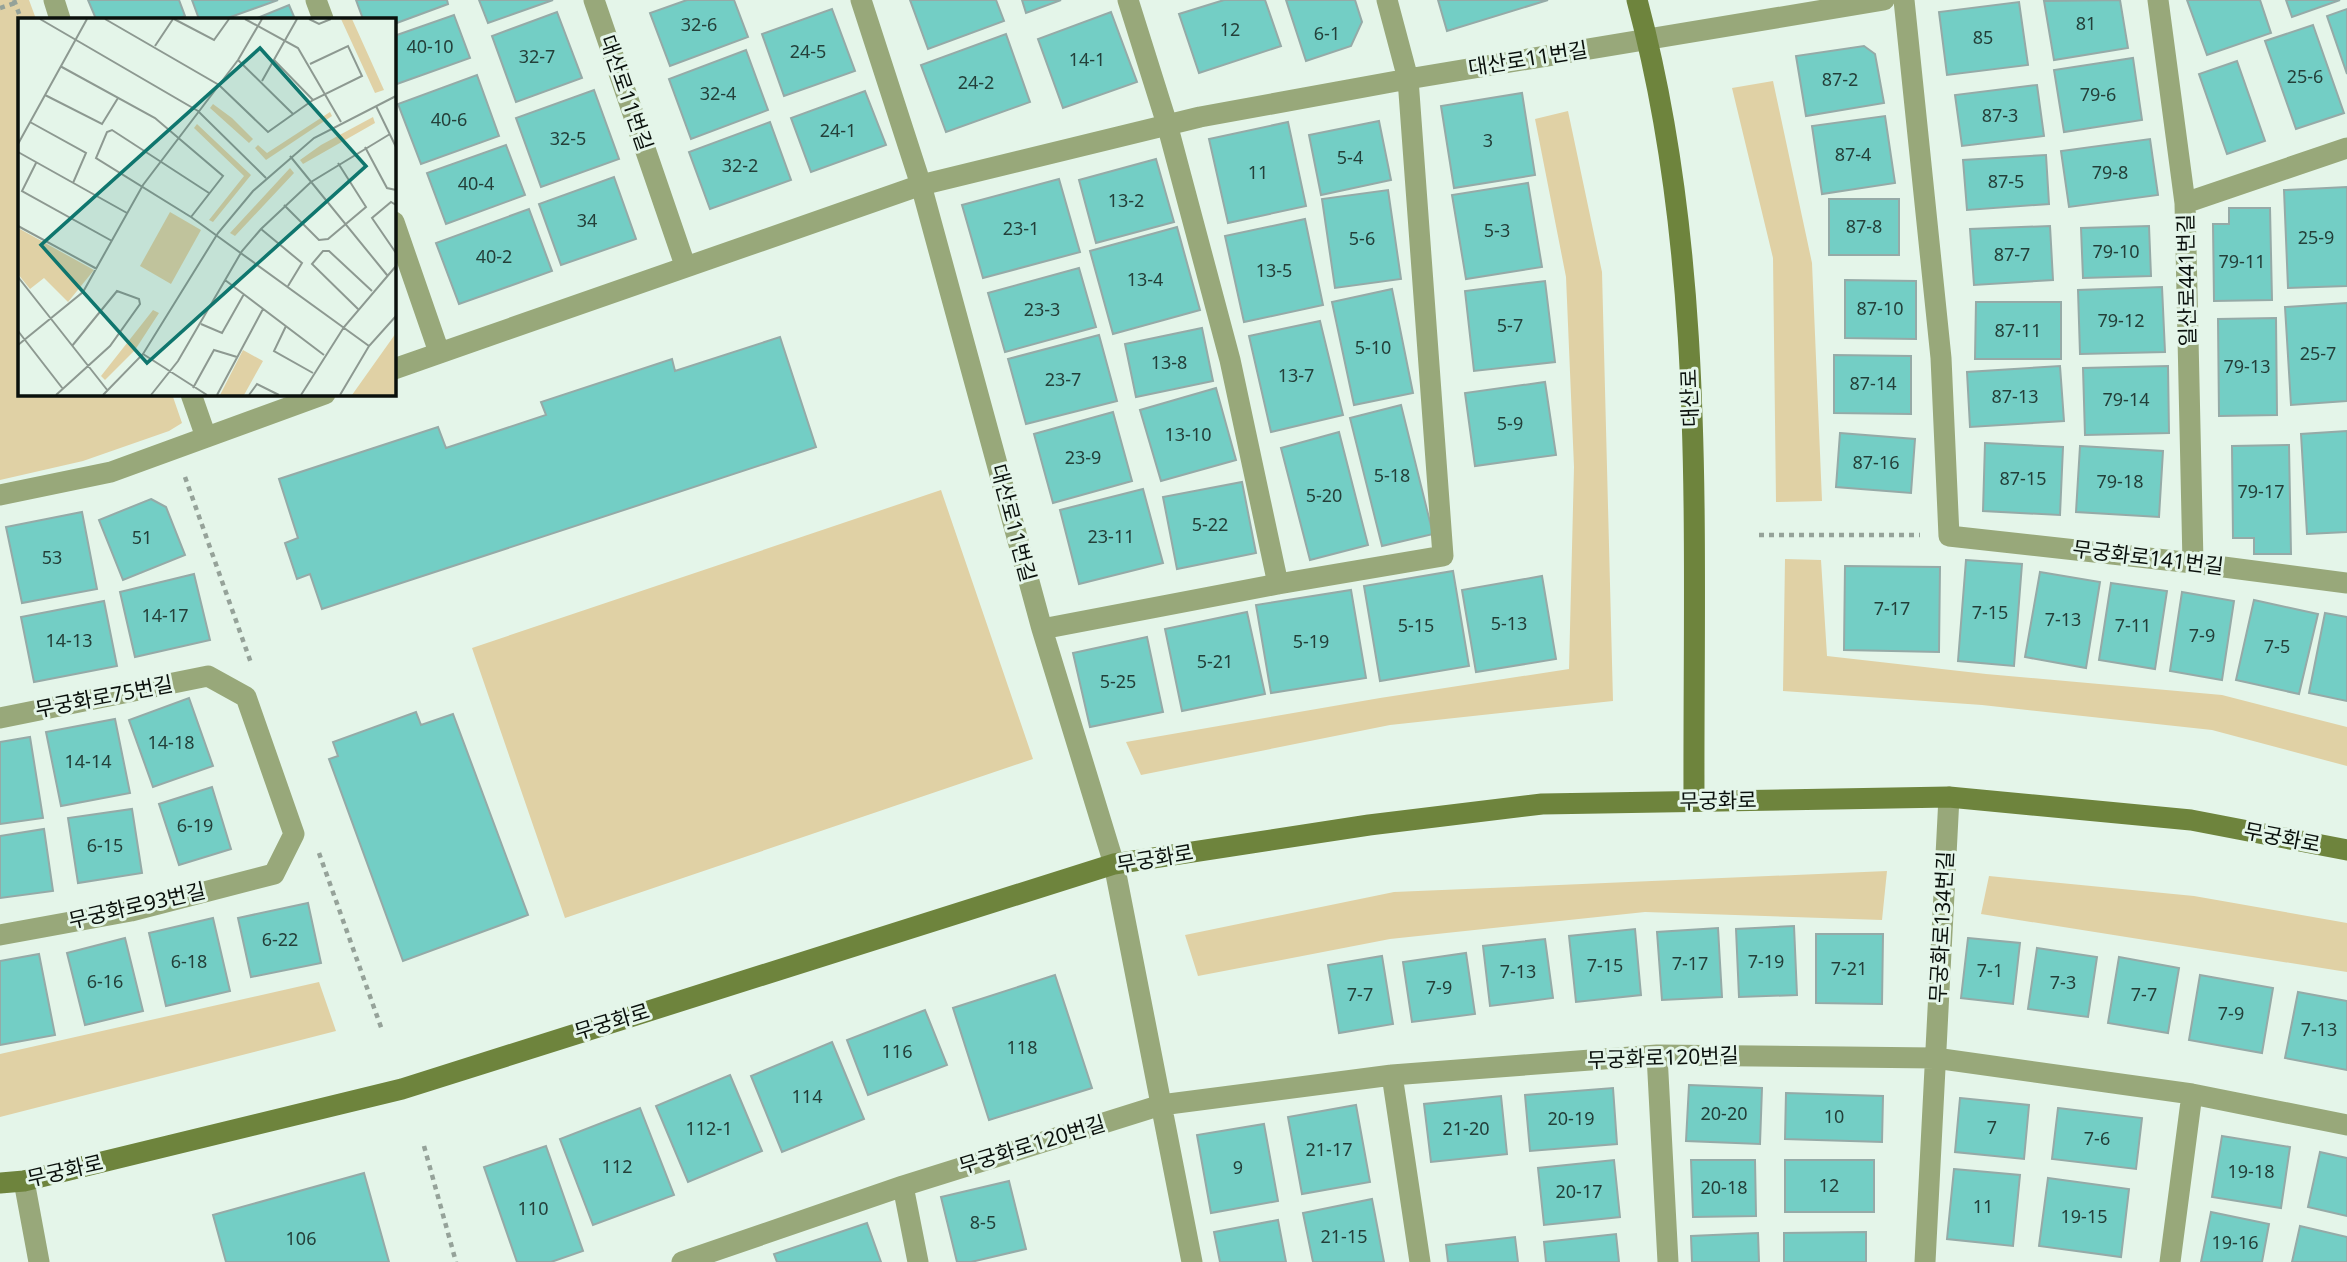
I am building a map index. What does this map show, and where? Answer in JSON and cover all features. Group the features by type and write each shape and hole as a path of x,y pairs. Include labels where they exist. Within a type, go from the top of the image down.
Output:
{"main road":[{"name":"대산로","path":"1637,0 1647,39 1678,214 1692,400 1693,801"},
{"name":"무궁화로","path":"0,1184 24,1181 402,1088 1114,864 1370,825 1542,804 1949,797 2191,820 2347,850"}],"street":[{"path":"54,0 60,18"},
{"path":"316,0 323,18"},
{"name":"대산로11번길","path":"594,0 685,265"},
{"name":"대산로11번길","path":"861,0 921,185 1042,629 1114,864"},
{"path":"1128,0 1167,124 1230,360 1278,584"},
{"path":"1042,629 1443,556 1408,79 1387,0"},
{"path":"1647,39 1884,0"},
{"path":"1904,0 1941,358 1949,536"},
{"name":"일산로441번길","path":"2158,0 2185,203 2193,562"},
{"name":"대산로11번길","path":"396,368 685,265 921,185 1167,124 1408,79 1647,39"},
{"path":"2185,203 2347,148"},
{"path":"396,228 439,352"},
{"path":"192,396 206,437"},
{"path":"0,495 111,472 319,396"},
{"name":"무궁화로141번길","path":"1949,536 2193,562 2347,583"},
{"name":"무궁화로75번길","path":"0,718 208,676 246,696 293,834 274,874"},
{"name":"무궁화로134번길","path":"1925,1262 1949,797"},
{"path":"1114,864 1192,1262"},
{"name":"무궁화로93번길","path":"0,935 131,911 274,874"},
{"path":"1657,1055 1668,1262"},
{"name":"무궁화로120번길","path":"682,1262 903,1186 1161,1105 1392,1075 1657,1055 1935,1058"},
{"path":"1935,1058 2192,1094 2347,1125"},
{"path":"1392,1075 1420,1262"},
{"path":"2170,1262 2192,1094"},
{"path":"24,1181 38,1262"},
{"path":"903,1186 918,1262"}],"path":[{"path":"0,8 14,1 21,18"},
{"path":"1759,535 1949,536"},
{"path":"424,1146 456,1262"}],"shaded area":[{"path":"0,0 29,0 36,18 18,18 18,396 173,396 182,423 169,431 83,461 0,480"},
{"path":"1773,81 1812,263 1822,501 1776,502 1773,258 1732,88"},
{"path":"1568,111 1602,272 1613,701 1390,725 1141,775 1126,742 1380,698 1569,669 1574,467 1566,277 1535,119"},
{"path":"941,490 1033,759 565,918 472,648"},
{"path":"1785,559 1821,560 1827,656 1986,674 2222,695 2347,727 2347,766 2212,730 1982,705 1783,691"},
{"path":"1887,871 1882,920 1645,912 1390,939 1198,976 1185,935 1394,892"},
{"path":"1989,876 2194,896 2347,923 2347,972 1981,914"},
{"path":"319,982 336,1031 0,1117 0,1054"}],"building":[{"path":"88,0 179,0 185,16 180,18 96,18"},
{"path":"192,0 278,0 228,18 199,18"},
{"path":"356,0 447,0 448,4 396,23 396,18 363,18"},
{"path":"479,0 553,0 488,23"},
{"path":"687,0 734,0 748,37 670,66 650,13"},
{"path":"910,0 996,0 1004,21 928,49"},
{"path":"1022,0 1061,0 1026,13"},
{"path":"1224,0 1265,0 1281,46 1199,73 1179,14"},
{"path":"1286,0 1355,0 1362,22 1351,46 1306,61"},
{"path":"1438,0 1548,0 1447,31"},
{"path":"2120,0 2128,48 2054,60 2044,1"},
{"path":"2187,0 2260,0 2271,33 2207,55"},
{"path":"2286,0 2340,0 2292,17"},
{"path":"2019,2 2028,65 1947,75 1939,12"},
{"path":"289,5 295,18 257,18"},
{"path":"832,9 855,71 784,96 762,34"},
{"path":"2347,9 2347,74 2327,16"},
{"path":"557,12 582,78 516,102 492,36"},
{"path":"1111,12 1137,82 1063,108 1038,39"},
{"path":"454,15 470,58 396,84 396,35"},
{"path":"2313,25 2344,113 2296,129 2265,41"},
{"path":"1006,34 1030,102 946,132 921,65"},
{"path":"1864,46 1875,54 1884,103 1806,116 1796,56"},
{"path":"746,50 768,110 691,139 669,79"},
{"path":"2133,58 2142,120 2064,132 2054,70"},
{"path":"2237,61 2265,141 2227,154 2199,74"},
{"path":"477,75 499,136 421,164 398,104"},
{"path":"2037,85 2044,136 1962,146 1955,95"},
{"path":"594,90 619,159 541,187 516,118"},
{"path":"865,91 886,145 811,172 791,118"},
{"path":"1522,93 1535,175 1454,188 1441,106"},
{"path":"1885,116 1895,183 1822,194 1812,126"},
{"path":"1379,121 1391,180 1321,195 1309,135"},
{"path":"770,122 791,180 710,209 689,152"},
{"path":"1288,122 1306,206 1228,223 1209,139"},
{"path":"2150,139 2158,195 2069,207 2061,151"},
{"path":"506,145 525,195 446,224 427,173"},
{"path":"2046,155 2049,204 1967,210 1963,160"},
{"path":"1156,159 1174,222 1096,243 1079,180"},
{"path":"614,177 636,239 561,265 539,204"},
{"path":"1059,179 1080,252 983,278 962,205"},
{"path":"1528,183 1542,267 1466,279 1452,195"},
{"path":"2347,187 2347,286 2288,288 2284,190"},
{"path":"1388,190 1401,279 1335,288 1322,199"},
{"path":"1829,199 1899,199 1899,255 1829,255"},
{"path":"2229,208 2270,208 2272,300 2214,301 2213,224 2229,224"},
{"path":"529,209 552,271 459,304 436,243"},
{"path":"1305,219 1323,305 1244,322 1225,236"},
{"path":"2050,226 2053,280 1974,285 1970,229"},
{"path":"2149,226 2151,276 2083,278 2081,228"},
{"path":"1177,227 1200,310 1113,334 1090,251"},
{"path":"1079,268 1096,327 1005,352 988,293"},
{"path":"1845,280 1916,281 1916,339 1845,338"},
{"path":"1545,281 1555,362 1474,371 1465,291"},
{"path":"2162,287 2165,352 2080,354 2078,290"},
{"path":"1392,289 1413,393 1354,405 1332,302"},
{"path":"1976,302 2061,302 2061,359 1975,359"},
{"path":"2347,303 2347,401 2291,405 2285,307"},
{"path":"2276,318 2277,415 2219,416 2218,319"},
{"path":"1320,321 1343,415 1271,432 1249,336"},
{"path":"1202,328 1213,381 1136,397 1125,344"},
{"path":"1099,335 1117,401 1026,424 1008,359"},
{"path":"780,337 816,447 322,609 310,574 297,579 285,543 298,538 279,479 438,427 446,448 546,415 541,402 672,359 675,371"},
{"path":"1834,355 1911,356 1911,414 1834,413"},
{"path":"2060,366 2064,421 1970,427 1967,372"},
{"path":"2168,366 2169,433 2085,435 2083,368"},
{"path":"1545,382 1556,455 1475,466 1465,393"},
{"path":"1216,388 1236,460 1161,481 1140,410"},
{"path":"1401,405 1433,534 1382,546 1350,418"},
{"path":"1113,412 1132,481 1053,503 1034,434"},
{"path":"2347,431 2347,532 2307,534 2301,434"},
{"path":"1339,432 1368,545 1310,560 1281,448"},
{"path":"1840,433 1915,439 1911,493 1836,487"},
{"path":"1985,443 2063,447 2060,515 1983,511"},
{"path":"2289,445 2291,554 2254,554 2254,538 2233,538 2232,446"},
{"path":"2080,446 2163,451 2159,517 2076,512"},
{"path":"1242,482 1256,553 1177,569 1163,497"},
{"path":"1143,489 1163,563 1079,584 1060,510"},
{"path":"151,499 166,507 185,555 123,580 99,520"},
{"path":"82,512 97,589 22,603 6,527"},
{"path":"1966,560 2022,564 2014,666 1958,661"},
{"path":"1845,566 1940,567 1939,652 1844,650"},
{"path":"1453,571 1469,666 1380,681 1364,586"},
{"path":"2040,572 2100,582 2086,668 2025,657"},
{"path":"194,574 210,640 135,657 120,592"},
{"path":"1542,576 1556,659 1476,672 1462,590"},
{"path":"2111,583 2167,591 2155,669 2099,660"},
{"path":"1351,590 1366,678 1271,693 1256,605"},
{"path":"2182,592 2234,601 2222,680 2170,671"},
{"path":"2254,600 2318,614 2299,694 2236,680"},
{"path":"104,601 117,666 34,682 21,617"},
{"path":"1247,612 1265,694 1182,711 1165,629"},
{"path":"2325,613 2347,617 2347,701 2309,693"},
{"path":"1147,637 1163,712 1090,727 1073,653"},
{"path":"189,698 213,766 153,787 129,720"},
{"path":"416,712 421,725 453,714 528,915 403,961 329,759 338,756 333,742"},
{"path":"115,719 130,793 61,806 46,732"},
{"path":"30,737 43,818 0,824 0,742"},
{"path":"212,787 231,849 179,865 159,804"},
{"path":"132,809 142,873 78,883 68,818"},
{"path":"44,829 53,891 0,898 0,836"},
{"path":"308,903 321,963 251,977 238,918"},
{"path":"213,918 230,991 166,1006 149,933"},
{"path":"1794,926 1797,995 1739,997 1736,929"},
{"path":"1718,928 1722,997 1662,1000 1657,932"},
{"path":"1635,929 1641,995 1576,1002 1569,936"},
{"path":"1816,934 1883,934 1882,1004 1816,1003"},
{"path":"125,938 143,1011 85,1025 67,953"},
{"path":"1968,938 2020,943 2013,1004 1961,998"},
{"path":"1545,939 1553,998 1490,1006 1483,946"},
{"path":"2037,948 2097,957 2088,1017 2028,1009"},
{"path":"1466,953 1475,1014 1412,1022 1403,962"},
{"path":"39,954 55,1035 0,1045 0,961"},
{"path":"1382,956 1393,1024 1339,1033 1328,965"},
{"path":"2119,957 2179,968 2168,1033 2108,1023"},
{"path":"1055,975 1092,1088 989,1120 953,1008"},
{"path":"2200,975 2273,988 2262,1053 2189,1040"},
{"path":"2298,992 2347,1001 2347,1070 2285,1058"},
{"path":"925,1010 947,1065 868,1095 847,1040"},
{"path":"832,1042 864,1119 782,1152 751,1076"},
{"path":"730,1075 762,1151 688,1182 656,1106"},
{"path":"1689,1085 1762,1088 1760,1144 1686,1141"},
{"path":"1613,1088 1617,1144 1530,1151 1525,1095"},
{"path":"1786,1093 1883,1096 1882,1142 1785,1139"},
{"path":"1501,1096 1507,1154 1431,1162 1424,1104"},
{"path":"1960,1098 2029,1105 2024,1159 1955,1152"},
{"path":"1356,1105 1370,1182 1302,1194 1288,1117"},
{"path":"640,1108 674,1195 593,1225 560,1139"},
{"path":"2058,1108 2142,1118 2136,1169 2052,1159"},
{"path":"1264,1124 1278,1201 1211,1213 1197,1135"},
{"path":"2222,1136 2290,1147 2281,1208 2212,1197"},
{"path":"546,1146 583,1251 551,1262 517,1262 484,1167"},
{"path":"2320,1152 2347,1158 2347,1216 2308,1207"},
{"path":"1614,1160 1620,1217 1544,1225 1538,1168"},
{"path":"1691,1160 1755,1160 1756,1216 1693,1217"},
{"path":"1785,1160 1874,1160 1874,1212 1785,1212"},
{"path":"1954,1169 2020,1175 2013,1246 1947,1239"},
{"path":"364,1173 389,1262 226,1262 213,1215"},
{"path":"2048,1178 2129,1189 2121,1257 2039,1246"},
{"path":"1009,1181 1026,1249 971,1262 957,1262 941,1197"},
{"path":"1372,1199 1384,1262 1313,1262 1303,1213"},
{"path":"2211,1212 2269,1224 2262,1262 2201,1262"},
{"path":"1278,1220 1286,1262 1220,1262 1214,1232"},
{"path":"867,1223 881,1262 777,1262 774,1254"},
{"path":"2300,1226 2347,1237 2347,1262 2292,1262"},
{"path":"1866,1232 1866,1262 1784,1262 1784,1233"},
{"path":"1758,1233 1759,1262 1692,1262 1691,1236"},
{"path":"1616,1234 1619,1262 1546,1262 1544,1242"},
{"path":"1515,1237 1518,1262 1448,1262 1446,1245"}]}
